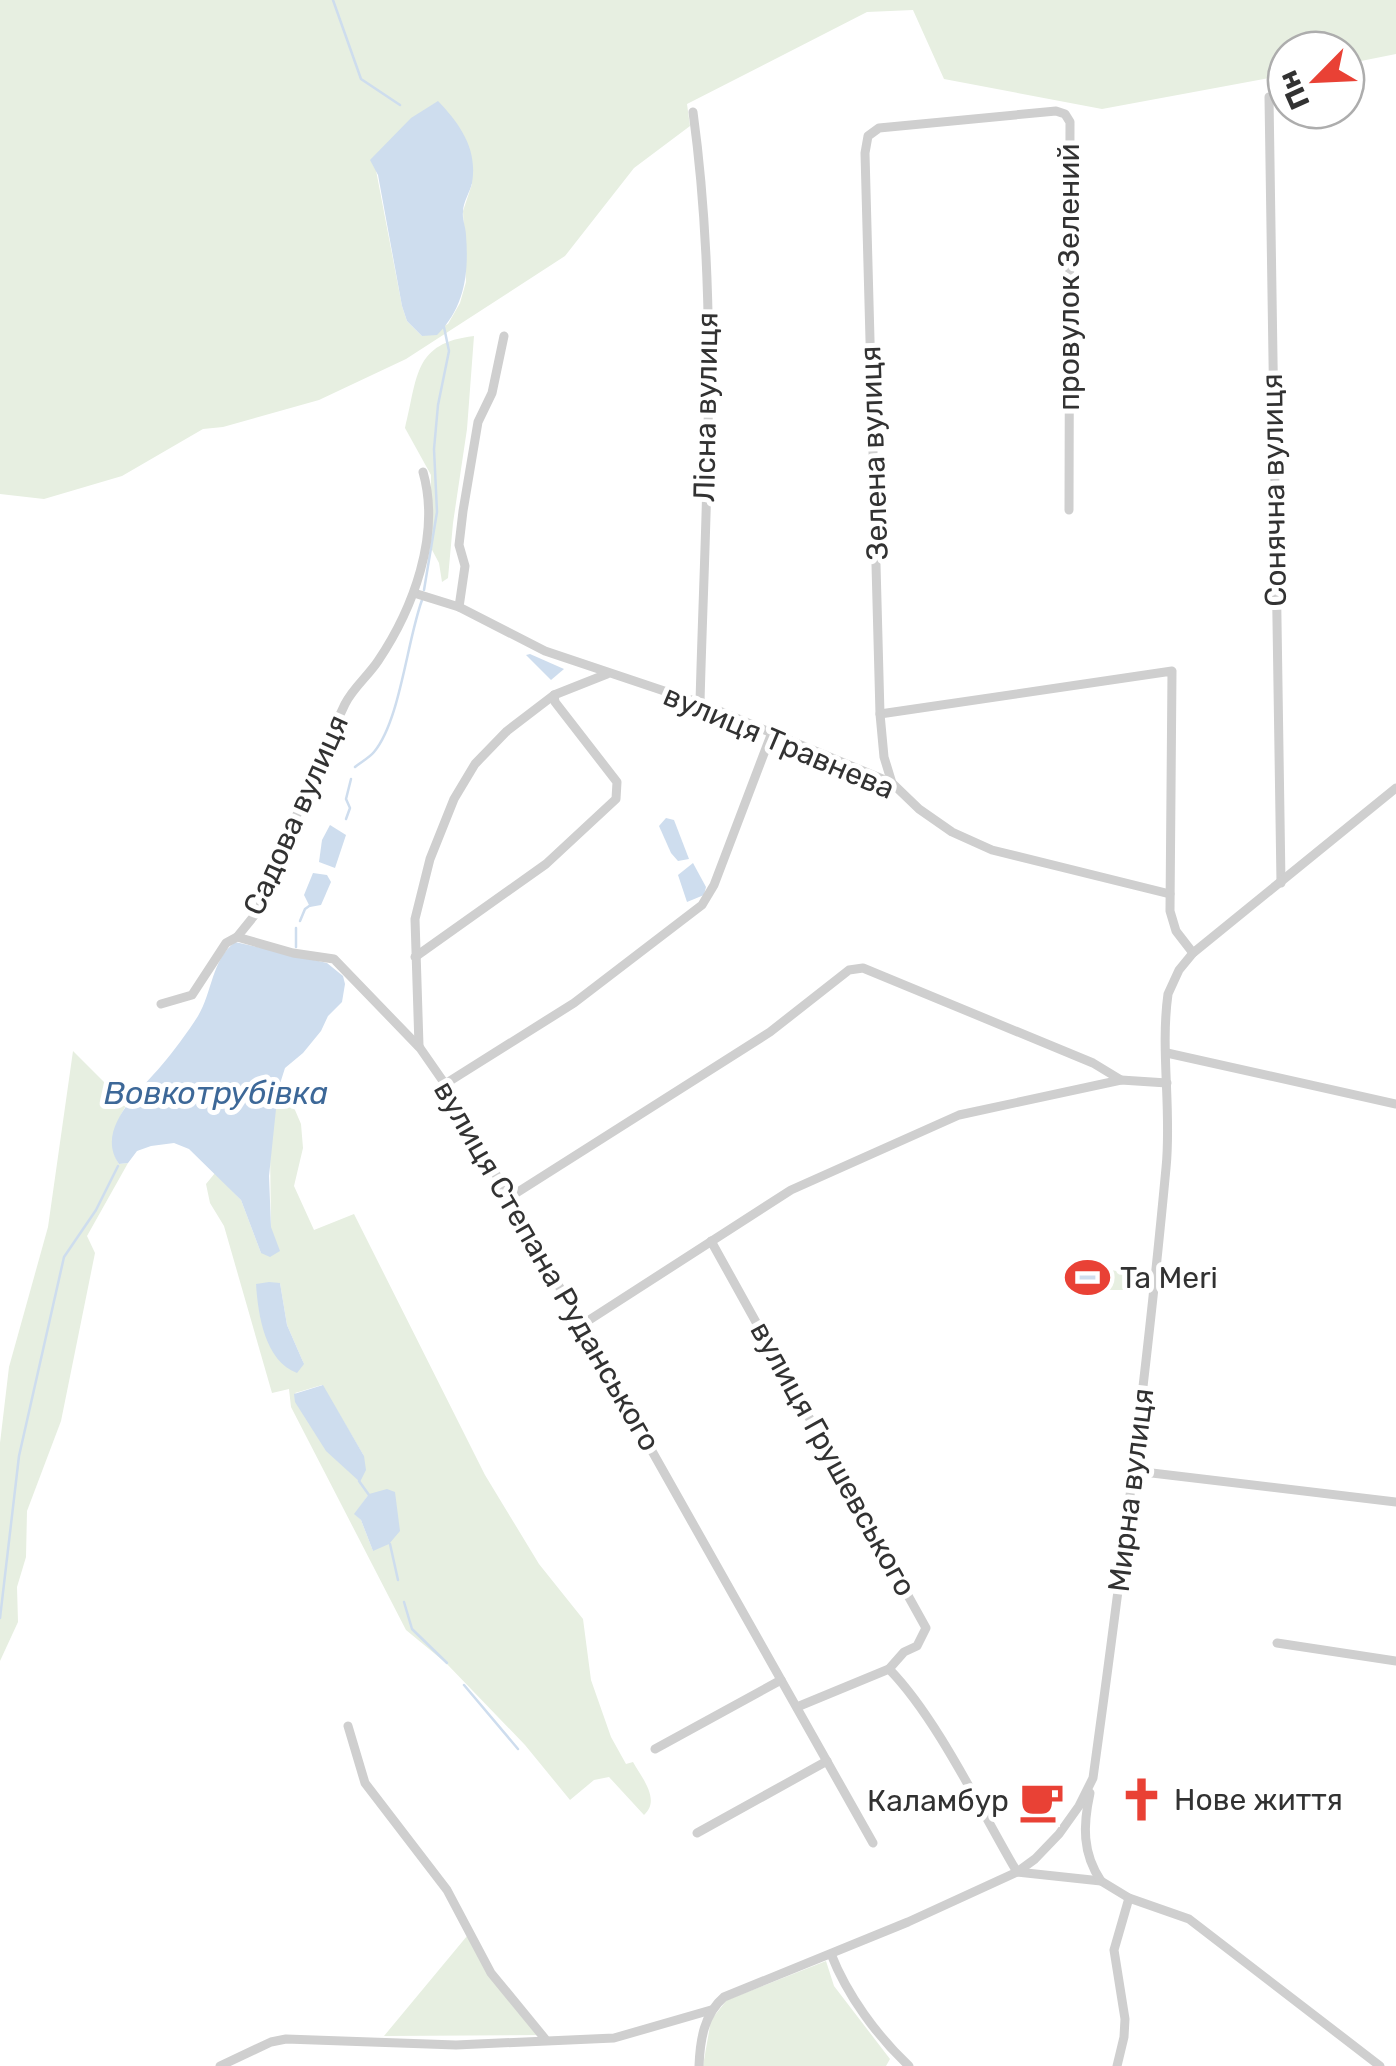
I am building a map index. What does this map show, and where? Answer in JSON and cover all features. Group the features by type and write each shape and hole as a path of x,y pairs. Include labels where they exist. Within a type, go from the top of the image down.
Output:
{"street":[{"name":"провулок Зелений","path":"879,128 1056,111 1065,114 1070,122 1069,510"},
{"name":"Лісна вулиця","path":"693,112 703,189 709,338 700,703"},
{"name":"Зелена вулиця","path":"879,128 868,136 865,154 880,714 884,756 892,783"},
{"name":"Сонячна вулиця","path":"1270,130 1281,883"},
{"path":"459,607 465,566 459,545 463,511 478,422 492,394 504,336"},
{"name":"Садова вулиця","path":"161,1004 192,995 226,943 237,937 258,910 347,700 376,666 397,631 414,593 427,535 424,472"},
{"name":"вулиця Травнева","path":"414,593 459,607 545,651 700,703 892,783 952,832 992,850 1170,894"},
{"path":"880,714 1172,670 1172,921 1193,953"},
{"path":"420,1048 415,919 430,860 454,799 475,764 506,732 554,695 607,674"},
{"path":"415,957 546,864 616,799 617,782 555,702 554,695"},
{"path":"445,1084 574,1004 702,905 714,885 771,734"},
{"name":"Мирна вулиця","path":"220,2066 286,2039 456,2045 614,2038 711,2010 724,1997 1017,1872 1059,1834 1093,1778 1135,1470 1167,1160 1168,994 1179,970 1193,953 1396,788"},
{"name":"вулиця Степана Руданського","path":"237,937 334,959 420,1048 445,1084 583,1324 874,1843"},
{"path":"510,1197 770,1032 849,970 862,968 1093,1063 1121,1080"},
{"path":"1167,1054 1396,1104"},
{"path":"583,1324 792,1190 959,1115 1121,1080 1167,1083"},
{"name":"вулиця Грушевського","path":"712,1241 926,1628 917,1646 904,1652 889,1669 797,1707"},
{"path":"1135,1470 1396,1502"},
{"path":"1277,1643 1396,1661"},
{"path":"889,1669 904,1684 945,1748 1017,1872 1101,1881 1129,1898 1188,1919 1380,2066"},
{"path":"654,1748 781,1680"},
{"path":"348,1726 365,1783 447,1890 492,1974 546,2040"},
{"path":"697,1833 827,1761"},
{"path":"1093,1778 1084,1818 1085,1839 1090,1862 1101,1881"},
{"path":"1117,2066 1124,2019 1114,1950 1129,1898"},
{"path":"831,1954 842,1982 909,2066"},
{"path":"699,2066 711,2010"}],"shaded area":[{"path":"0,0 1396,0 1396,54 1366,60 1366,30 1266,30 1266,79 1102,109 944,79 913,10 867,12 687,104 690,126 634,168 565,256 406,359 319,400 203,429 122,476 44,499 0,494","holes":["375,165 472,184 463,211 466,282 460,303 448,324 422,336 407,321 402,306"]},
{"path":"474,336 448,578 442,582 439,563 430,546 431,475 405,428 416,378 429,355 439,346"},
{"path":"73,1051 119,1097 130,1098 113,1139 119,1164 128,1163 87,1236 95,1253 61,1421 27,1511 26,1557 17,1587 18,1622 0,1661 0,1443 9,1367 48,1227"},
{"path":"278,1090 301,1124 303,1148 294,1186 314,1230 354,1214 485,1475 539,1564 583,1619 591,1680 611,1737 626,1764 633,1762 648,1789 651,1803 644,1815 609,1777 594,1780 570,1800 525,1745 446,1663 406,1630 291,1407 289,1389 272,1393 224,1226 210,1203 206,1184 215,1173 241,1200 261,1253 271,1227 270,1147","holes":["280,1283 287,1325 304,1364 256,1285","322,1385 364,1456 295,1393","369,1494 373,1551 361,1520 355,1514"]},
{"path":"1107,1269 1130,1274 1129,1290 1106,1290"},
{"path":"472,1930 493,1972 544,2035 384,2036"},
{"path":"826,1961 834,1986 890,2059 886,2066 703,2066 711,2020 727,2000"}],"water":[{"path":"438,101 466,138 472,159 472,183 463,208 466,276 454,313 446,324 437,335 422,336 407,321 402,306 378,175 370,160 411,118"},
{"path":"526,655 564,669 551,680"},
{"path":"666,818 674,820 689,859 678,861 671,853 659,826"},
{"path":"330,825 346,835 335,868 319,862 322,840"},
{"path":"693,863 706,887 704,895 687,902 678,875"},
{"path":"313,873 327,875 331,882 321,905 310,907 304,895"},
{"name":"Вовкотрубівка","path":"235,942 327,963 343,976 345,984 342,1002 303,1053 285,1068 278,1090 269,1176 271,1227 280,1251 270,1257 261,1253 241,1200 189,1149 174,1143 151,1146 137,1151 128,1163 119,1164 113,1151 112,1137 123,1111 194,1022 221,958"},
{"name":"Ta Meri","path":"1075,1269 1100,1269 1099,1287 1075,1286"},
{"path":"280,1283 287,1325 304,1364 297,1373 277,1358 265,1336 256,1284"},
{"path":"323,1385 364,1456 366,1470 360,1482 326,1451 295,1402 294,1394"},
{"path":"387,1489 395,1492 400,1531 389,1544 373,1551 361,1520 354,1514 369,1494"}],"waterway":[{"path":"333,0 361,79 400,105"},
{"path":"424,590 437,512 434,449 449,351 444,327"},
{"path":"355,767 374,752 390,721 422,600"},
{"path":"346,819 351,779"},
{"path":"300,921 312,904"},
{"path":"296,928 296,947"},
{"path":"0,1618 19,1456 64,1257 96,1210 118,1166"},
{"path":"359,1481 369,1495"},
{"path":"390,1544 398,1580"},
{"path":"404,1602 412,1629 447,1663"},
{"path":"464,1685 518,1749"}],"place":[{"name":"Ta Meri","path":"1087,1278"},
{"name":"Нове життя","path":"1141,1800"},
{"name":"Каламбур","path":"1042,1801"}]}
